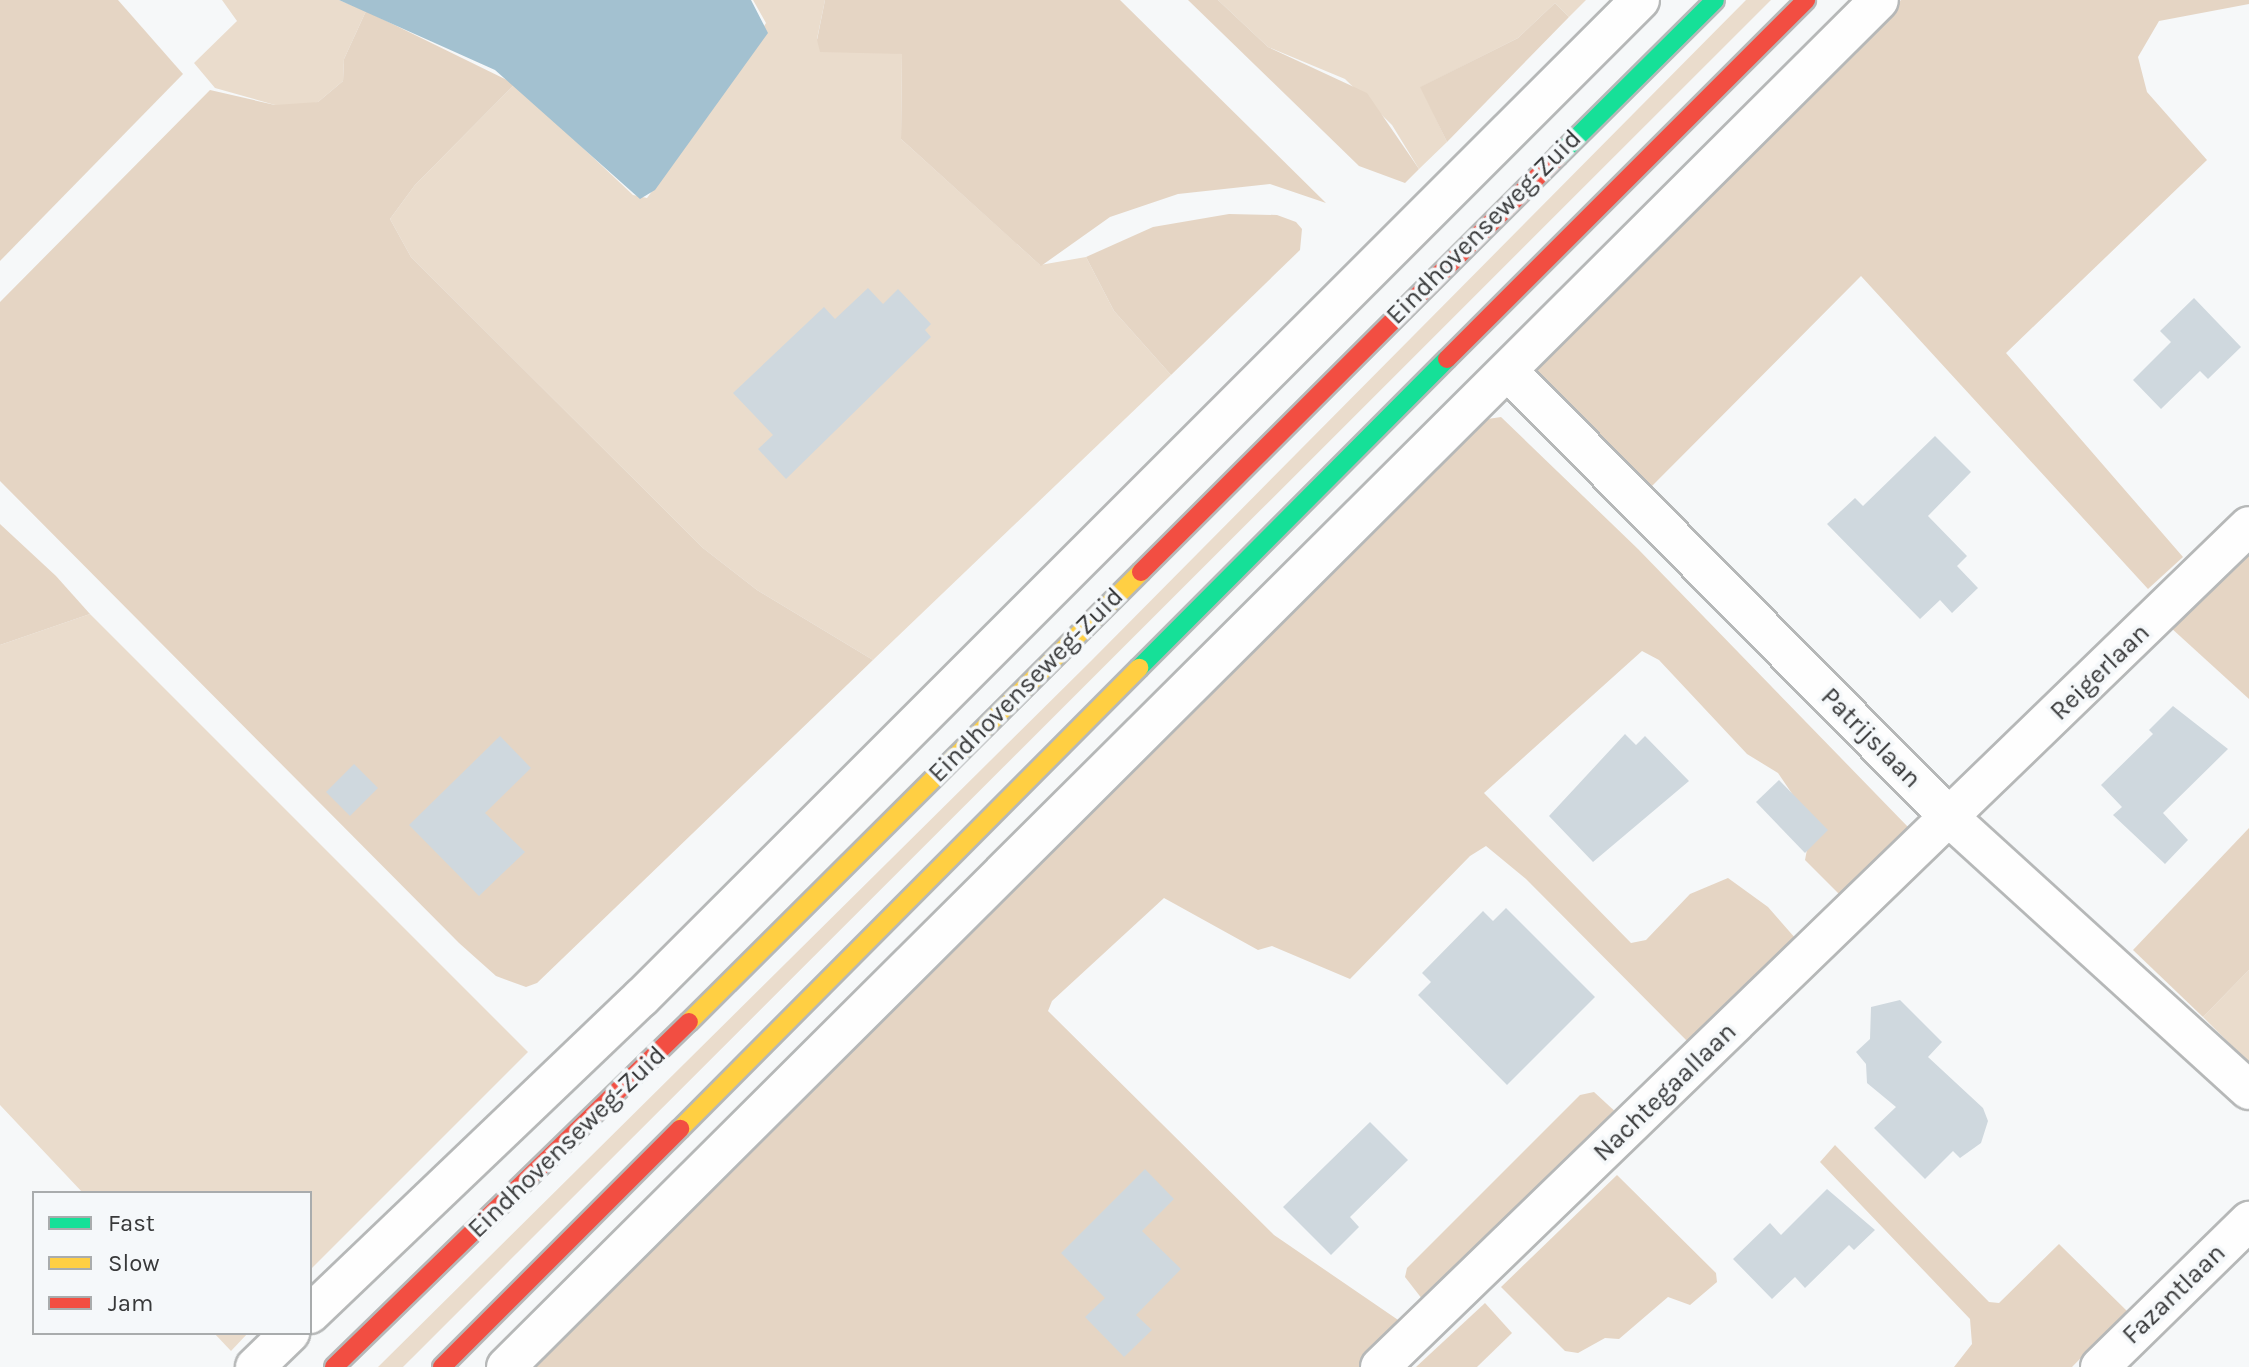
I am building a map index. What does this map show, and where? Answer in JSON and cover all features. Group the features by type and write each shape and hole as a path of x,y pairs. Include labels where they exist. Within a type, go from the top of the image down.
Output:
{"main road":[{"name":"Eindhovenseweg-Zuid","path":"334,1367 600,1111 1715,0"},
{"path":"442,1367 1806,0"}],"street":[{"name":"Eindhovenseweg-Zuid","path":"312,1312 641,998 1640,0"},
{"path":"506,1367 1879,0"},
{"name":"Patrijslaan","path":"1508,371 1950,818 2249,1090"},
{"name":"Reigerlaan","path":"1950,818 2249,526"},
{"name":"Nachtegaallaan","path":"1380,1367 1950,818"},
{"name":"Fazantlaan","path":"2100,1367 2249,1221"},
{"path":"255,1367 288,1335"}],"shaded area":[{"path":"0,0 118,0 183,74 0,261"},
{"path":"222,0 339,0 366,11 344,59 343,81 318,102 303,106 275,105 215,88 194,63 237,21"},
{"path":"753,0 825,0 817,39 902,54 901,139 1040,265 1086,257 1114,311 1171,375 873,660 757,590 703,548 411,257 390,219 415,185 515,84 633,195 647,198 699,128 766,23"},
{"path":"825,0 1120,0 1326,203 1270,184 1178,194 1110,217 1041,266 901,139 902,54 820,52 817,40"},
{"path":"1188,0 1218,0 1268,47 1367,93 1419,169 1405,183 1359,166"},
{"path":"1218,0 1586,0 1569,17 1555,3 1518,38 1421,87 1447,142 1419,169 1392,125 1345,79 1268,47"},
{"path":"1746,0 1771,0 403,1367 378,1367 1091,661"},
{"path":"1901,0 2249,0 2249,4 2159,21 2138,57 2147,92 2207,160 2006,353 2183,557 2148,589 1861,276 1649,489 1533,372"},
{"path":"1555,3 1569,17 1447,142 1420,87 1518,38"},
{"path":"366,11 515,84 415,185 390,219 411,257 703,548 757,590 873,660 537,983 526,987 496,976 459,943 0,481 0,302 210,90 275,105 318,102 343,81 344,59"},
{"path":"1229,214 1277,215 1296,222 1302,229 1300,250 1171,375 1114,311 1086,257 1153,227"},
{"path":"1501,417 1638,549 1908,827 1840,895 1805,860 1812,823 1778,773 1747,754 1659,660 1642,651 1484,793 1631,943 1646,940 1690,894 1728,878 1768,907 1796,939 1690,1044 1526,879 1486,846 1470,856 1350,979 1272,946 1258,950 1164,898 1052,1001 1048,1011 1274,1235 1404,1324 1360,1367 529,1367 1481,420"},
{"path":"0,524 56,576 90,614 0,645"},
{"path":"2249,551 2249,699 2170,627"},
{"path":"90,614 528,1052 312,1268 312,1191 81,1191 0,1105 0,645"},
{"path":"2249,828 2249,970 2203,1017 2133,950"},
{"path":"2249,970 2249,1063 2203,1017"},
{"path":"1594,1092 1619,1115 1426,1304 1405,1277 1407,1268 1580,1095"},
{"path":"1835,1145 1989,1302 1999,1303 2059,1244 2127,1311 2072,1367 1954,1367 1972,1344 1970,1319 1820,1162"},
{"path":"1617,1175 1716,1273 1717,1282 1690,1305 1668,1297 1619,1339 1605,1338 1578,1353 1565,1351 1501,1287"},
{"path":"1485,1303 1512,1333 1477,1367 1416,1367"},
{"path":"216,1335 246,1335 231,1351"}],"water":[{"path":"339,0 751,0 768,33 655,190 640,199 495,70"}],"building":[{"path":"868,288 883,304 898,289 931,324 925,330 931,337 786,479 758,449 773,435 733,393 824,307 835,319"},
{"path":"2194,298 2241,347 2208,379 2200,371 2161,409 2133,380 2171,342 2160,331"},
{"path":"1935,436 1971,472 1928,516 1967,556 1957,566 1978,588 1952,613 1940,600 1920,619 1827,524 1855,498 1863,506"},
{"path":"2173,706 2228,749 2163,813 2188,840 2165,864 2113,815 2122,807 2101,785 2153,734 2149,730"},
{"path":"1625,734 1636,745 1645,736 1689,781 1593,862 1549,816"},
{"path":"500,736 531,768 485,813 525,852 479,896 409,825"},
{"path":"354,764 378,788 350,816 326,792"},
{"path":"1779,780 1828,830 1805,853 1756,802"},
{"path":"1506,908 1595,997 1507,1085 1418,995 1431,982 1422,973 1483,911 1493,921"},
{"path":"1900,1000 1942,1042 1928,1057 1983,1108 1988,1121 1981,1143 1960,1158 1953,1151 1925,1179 1874,1128 1896,1107 1867,1083 1866,1064 1856,1052 1870,1039 1871,1007"},
{"path":"1370,1122 1408,1160 1350,1217 1359,1227 1331,1255 1283,1207"},
{"path":"1145,1169 1174,1199 1142,1231 1181,1269 1136,1315 1152,1330 1124,1357 1085,1317 1105,1298 1061,1253"},
{"path":"1827,1189 1875,1230 1854,1250 1849,1245 1805,1288 1795,1277 1772,1299 1733,1259 1770,1223 1781,1235"}],"traffic: fast":[{"path":"1558,156 1715,0"},
{"path":"1139,668 1447,359"}],"traffic: slow":[{"path":"689,1022 1141,572"},
{"path":"680,1129 1139,668"}],"traffic: jam":[{"path":"1447,359 1806,0"},
{"path":"1141,572 1558,156"},
{"path":"334,1367 689,1022"},
{"path":"442,1367 680,1129"}]}
